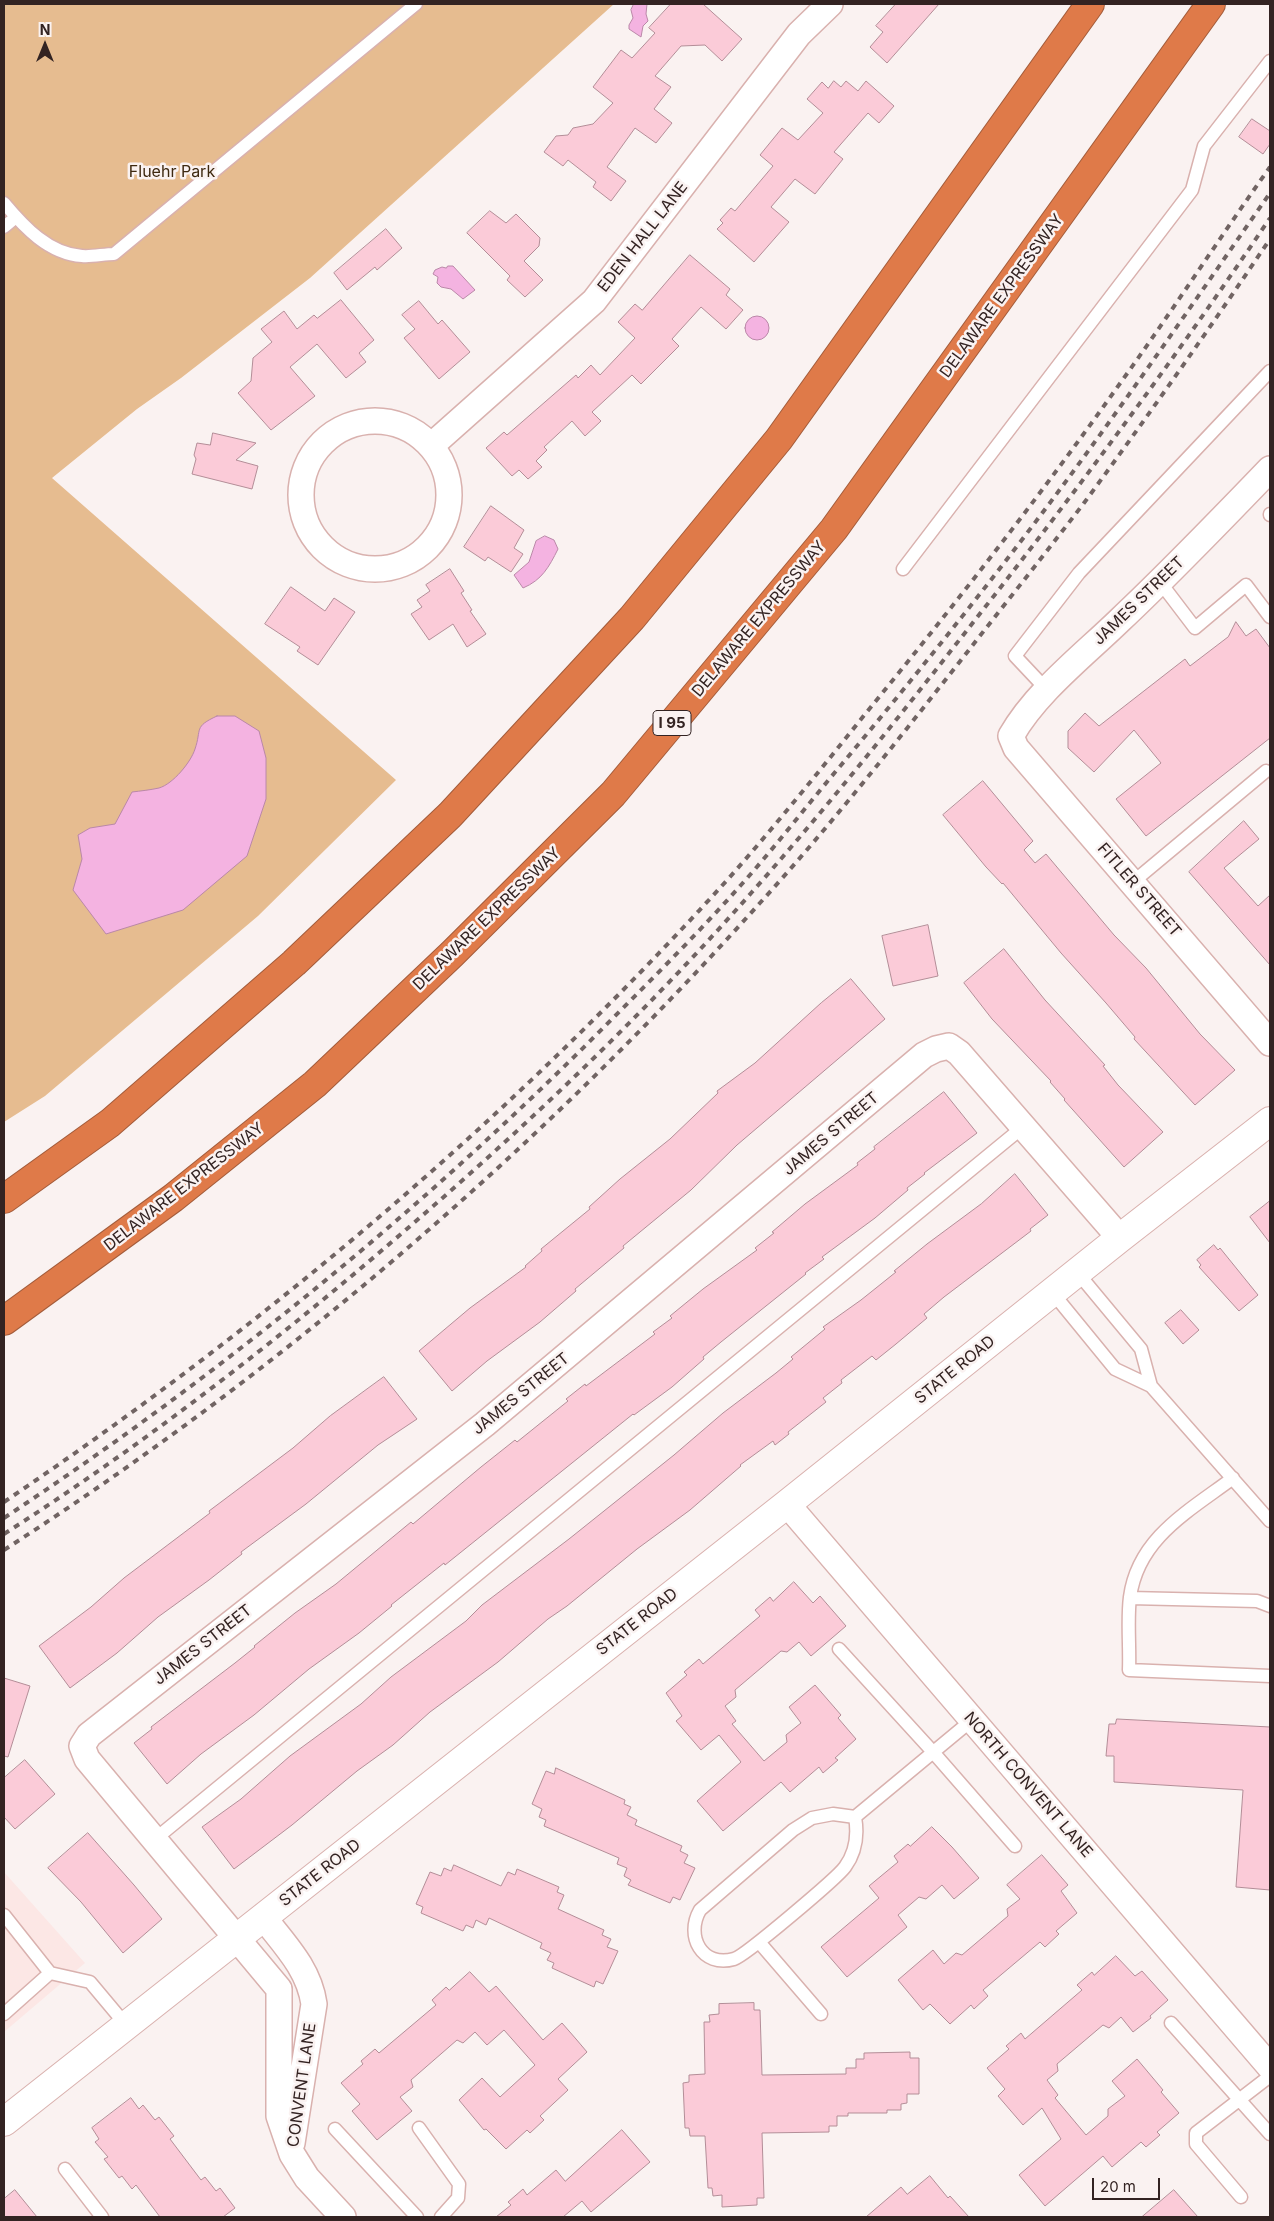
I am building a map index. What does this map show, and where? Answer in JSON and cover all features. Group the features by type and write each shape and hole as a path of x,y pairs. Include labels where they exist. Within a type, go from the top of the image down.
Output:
{"highway":[{"path":"4,1199 110,1123 294,963 450,815 632,618 779,439 1090,4"},
{"name":"DELAWARE EXPRESSWAY","path":"4,1321 173,1198 315,1084 452,954 614,794 834,529 1212,4"}],"main road":[{"name":"STATE ROAD","path":"4,2120 264,1918 1077,1272 1270,1122"}],"street":[{"name":"EDEN HALL LANE","path":"431,446 594,301 799,34 830,4"},
{"path":"384,421 406,427 420,435 431,446 440,459 446,473 449,504 442,526 430,546 418,556 404,563 373,569 343,562 318,543 303,516 300,501 301,485 304,470 311,456 332,434 346,426 361,422 384,421"},
{"name":"JAMES STREET","path":"1011,736 1018,724 1048,690 1160,582 1270,469"},
{"name":"FITLER STREET","path":"1011,736 1016,748 1270,1043"},
{"name":"JAMES STREET","path":"237,1938 86,1759 82,1746 88,1735 485,1424 924,1054 936,1048 949,1046 959,1053 1120,1238"},
{"name":"NORTH CONVENT LANE","path":"787,1504 1270,2066"},
{"name":"CONVENT LANE","path":"264,1918 301,1966 312,1990 314,2004 292,2134 292,2154"},
{"name":"CONVENT LANE","path":"237,1938 279,1989 279,2116 292,2154"},
{"path":"292,2154 307,2178 344,2217"}],"lane":[{"path":"4,203 16,218 50,248 82,256 114,254 416,4"},
{"path":"903,569 1192,190 1204,146 1270,61"},
{"path":"4,228 16,218"},
{"path":"1048,690 1015,656 1079,573 1270,372"},
{"path":"1160,582 1195,628 1246,585 1270,617"},
{"path":"1133,882 1266,770"},
{"path":"154,1840 1024,1127"},
{"path":"1077,1272 1141,1350 1151,1386"},
{"path":"1052,1292 1115,1369 1151,1386 1270,1521"},
{"path":"1232,1478 1166,1529 1148,1548 1135,1572 1130,1598 1130,1670 1270,1676"},
{"path":"1130,1598 1257,1601 1270,1606"},
{"path":"839,1649 1015,1846"},
{"path":"855,1816 858,1829 855,1849 845,1868 759,1942 736,1959 716,1960 703,1952 695,1939 695,1919 700,1910 708,1903 793,1830 812,1818 833,1814 855,1816 972,1720"},
{"path":"4,1915 50,1973 90,1982 126,2025"},
{"path":"759,1942 821,2014"},
{"path":"4,2014 50,1973"},
{"path":"1171,2023 1270,2134"},
{"path":"1242,2197 1196,2144 1196,2133 1270,2076"},
{"path":"419,2128 459,2184 458,2198 441,2217"},
{"path":"335,2130 417,2217"},
{"path":"65,2169 102,2217"}],"shaded area":[{"path":"634,4 647,4 646,14 648,21 643,26 641,37 629,29 633,18 631,10"},
{"path":"453,266 475,290 463,299 451,289 441,287 437,283 438,277 433,274 435,270"},
{"path":"757,316 766,319 769,328 766,337 757,340 748,337 745,328 748,319"},
{"path":"545,536 554,540 558,549 540,577 523,588 514,575 529,562 536,541"},
{"path":"217,716 235,716 259,731 266,758 266,799 247,856 183,910 106,934 73,890 82,859 78,835 90,828 115,824 132,792 159,788 170,782 186,766 193,754 201,726"},
{"path":"4,1872 85,1963 4,2032"}],"green space":[{"name":"Fluehr Park","path":"4,4 614,4 310,278 181,378 137,409 52,478 396,780 258,916 45,1096 4,1122"}],"building":[{"path":"671,4 703,4 742,39 722,61 705,45 681,46 655,76 671,87 654,109 672,123 656,143 635,128 607,167 626,181 611,201 593,187 596,182 568,160 563,166 544,152 556,136 568,135 573,128 593,124 613,103 593,87 621,50 632,58 655,33 649,28"},
{"path":"896,4 939,4 887,63 870,47 883,32 876,26"},
{"path":"834,81 841,87 846,81 858,91 866,81 894,106 879,123 868,113 834,152 843,159 815,194 795,179 771,207 789,222 754,262 717,229 723,223 720,220 731,208 735,211 773,166 760,155 782,128 798,140 823,113 807,99 822,82 828,88"},
{"path":"1252,119 1270,131 1270,144 1263,154 1239,137"},
{"path":"490,211 506,223 516,214 540,238 539,246 524,261 543,280 525,297 507,280 510,276 467,233"},
{"path":"386,229 402,248 377,270 375,267 347,290 334,273"},
{"path":"690,255 730,289 726,295 743,310 726,329 701,307 672,339 679,346 641,384 632,375 592,412 601,421 585,436 572,421 544,447 547,450 536,461 542,467 528,479 519,470 512,476 486,448 504,432 507,435 576,375 578,378 591,365 600,375 635,338 618,322 635,304 642,310"},
{"path":"341,300 374,340 359,353 366,362 346,378 317,344 290,367 315,396 271,430 238,393 251,381 253,358 272,342 261,329 284,311 297,329 314,315 317,318"},
{"path":"419,301 438,324 442,320 470,352 439,379 404,338 415,329 402,315"},
{"path":"213,433 256,443 236,460 258,466 252,489 192,474 196,459 194,455 197,443 210,445"},
{"path":"491,506 524,530 514,548 523,554 511,572 488,557 485,561 464,547"},
{"path":"450,569 464,591 461,593 472,610 470,611 486,634 467,647 453,624 429,640 411,614 422,607 417,600 430,591 426,585"},
{"path":"291,587 325,611 334,598 355,612 318,665 297,651 300,647 265,624"},
{"path":"1236,622 1246,636 1256,629 1270,648 1270,738 1146,836 1116,799 1161,763 1134,730 1094,772 1068,748 1068,731 1085,713 1099,726 1185,659 1190,666 1228,637"},
{"path":"983,781 1033,841 1024,850 1035,863 1046,854 1114,935 1146,968 1200,1034 1235,1070 1195,1105 1134,1039 1135,1037 943,815"},
{"path":"1244,821 1259,839 1224,868 1258,906 1270,895 1270,965 1189,872"},
{"path":"928,925 938,976 893,986 882,936"},
{"path":"1004,949 1045,1000 1105,1065 1103,1066 1118,1085 1163,1132 1124,1167 1064,1100 1051,1081 992,1019 964,983"},
{"path":"851,979 885,1019 737,1145 691,1190 623,1246 624,1248 575,1289 576,1291 540,1322 487,1361 452,1391 419,1351 470,1308 526,1267 542,1251 541,1249 590,1209 589,1207 620,1179 670,1139 718,1093 717,1091 755,1063 821,1003"},
{"path":"944,1092 977,1133 924,1173 907,1188 908,1190 875,1218 822,1257 824,1259 703,1357 704,1359 672,1387 633,1414 445,1565 444,1563 391,1605 359,1633 309,1669 254,1715 201,1754 167,1784 134,1743 152,1729 151,1727 235,1663 295,1613 336,1584 411,1522 413,1524 515,1440 517,1442 568,1401 566,1399 585,1384 586,1386 655,1334 653,1332 672,1318 670,1316 703,1289 757,1250 755,1248 805,1204 858,1165 857,1163 875,1149 874,1147"},
{"path":"1015,1174 1048,1215 1030,1229 1031,1231 944,1297 924,1314 927,1318 876,1360 872,1356 841,1380 842,1383 823,1398 826,1402 788,1432 789,1434 775,1445 773,1441 740,1465 690,1510 548,1619 498,1662 430,1712 393,1745 357,1771 292,1825 234,1869 202,1827 241,1799 290,1756 361,1704 391,1677 466,1621 482,1605 569,1539 674,1455 723,1413 793,1359 791,1357 825,1329 823,1327 861,1300 927,1244 981,1204"},
{"path":"1270,1201 1270,1243 1250,1217"},
{"path":"1214,1245 1218,1250 1220,1248 1258,1295 1239,1311 1199,1267 1201,1265 1197,1260"},
{"path":"1181,1310 1199,1330 1183,1344 1165,1323"},
{"path":"384,1377 417,1419 378,1445 306,1504 241,1552 242,1554 158,1617 117,1653 70,1688 39,1646 210,1513 209,1511 293,1448 330,1416"},
{"path":"794,1582 813,1603 820,1596 846,1626 811,1656 799,1642 787,1652 781,1651 735,1690 736,1697 725,1706 736,1721 732,1724 764,1761 787,1742 786,1735 801,1723 789,1707 815,1685 841,1715 838,1718 856,1739 835,1758 838,1760 823,1773 819,1767 790,1792 781,1782 723,1831 697,1801 741,1762 719,1735 701,1750 676,1721 682,1716 666,1693 687,1675 684,1672 699,1659 703,1664 760,1616 755,1610 770,1597 773,1601"},
{"path":"4,1678 30,1686 8,1757 4,1756"},
{"path":"1117,1719 1270,1727 1270,1890 1236,1887 1243,1790 1114,1782 1114,1756 1106,1756 1109,1724 1115,1724"},
{"path":"25,1760 55,1794 15,1829 4,1817 4,1778"},
{"path":"556,1768 625,1800 624,1804 631,1807 627,1815 637,1820 635,1825 682,1846 680,1851 688,1855 684,1863 695,1868 680,1900 673,1897 670,1903 628,1885 631,1880 624,1876 627,1868 617,1864 619,1858 544,1826 546,1820 539,1817 542,1809 532,1804 546,1771 554,1774"},
{"path":"932,1827 979,1878 954,1899 942,1885 926,1899 919,1897 898,1915 907,1927 847,1977 821,1947 879,1898 869,1886 898,1862 894,1856 908,1844 910,1846"},
{"path":"88,1833 162,1919 123,1953 81,1902 48,1868"},
{"path":"1042,1855 1068,1885 1061,1891 1077,1913 1056,1931 1059,1934 1045,1947 1040,1942 983,1990 988,1996 974,2009 971,2005 950,2024 930,2004 923,2010 898,1980 933,1950 944,1964 956,1953 962,1955 1008,1916 1007,1909 1020,1899 1007,1885"},
{"path":"454,1865 501,1886 508,1872 515,1875 517,1869 559,1887 557,1892 564,1895 558,1909 604,1930 602,1935 611,1939 607,1947 618,1951 603,1984 596,1981 594,1987 552,1968 554,1963 547,1960 551,1953 540,1948 542,1943 489,1918 486,1925 476,1920 473,1928 466,1925 463,1931 421,1913 423,1907 416,1904 430,1872 441,1876 444,1868 451,1871"},
{"path":"1116,1956 1135,1976 1142,1971 1168,2000 1150,2016 1151,2018 1133,2032 1121,2017 1109,2028 1103,2025 1057,2064 1058,2071 1047,2080 1058,2095 1055,2098 1086,2135 1108,2116 1108,2109 1125,2096 1112,2081 1137,2059 1179,2113 1157,2132 1160,2135 1146,2147 1141,2142 1112,2167 1103,2156 1045,2206 1019,2175 1061,2139 1042,2108 1023,2125 998,2096 1005,2089 987,2068 1009,2049 1006,2046 1021,2033 1025,2039 1082,1990 1077,1985 1092,1972 1094,1975"},
{"path":"470,1972 489,1992 496,1986 543,2040 562,2023 587,2052 558,2079 568,2090 540,2116 544,2120 530,2133 527,2130 506,2149 486,2129 484,2130 459,2100 482,2078 500,2097 535,2065 504,2030 487,2045 475,2032 463,2043 457,2040 411,2080 413,2087 400,2097 412,2111 377,2140 352,2111 360,2104 341,2083 363,2064 361,2061 375,2049 379,2053 436,2005 432,2000 446,1987 449,1990"},
{"path":"754,2003 754,2010 760,2010 762,2075 846,2074 846,2068 856,2068 856,2059 864,2059 864,2053 910,2052 910,2058 919,2058 919,2094 907,2094 907,2103 901,2104 901,2110 887,2110 887,2113 848,2113 848,2116 837,2116 837,2126 829,2126 829,2132 762,2133 764,2198 757,2198 757,2205 722,2207 722,2195 713,2196 712,2188 708,2188 705,2136 690,2136 689,2128 685,2128 683,2083 689,2082 689,2075 705,2074 704,2022 710,2022 709,2015 719,2014 719,2004"},
{"path":"131,2098 139,2109 143,2105 155,2120 159,2117 174,2136 170,2139 201,2180 205,2177 216,2191 220,2188 235,2208 223,2217 160,2217 136,2185 132,2189 122,2176 119,2178 104,2159 108,2157 95,2142 99,2139 92,2128"},
{"path":"622,2130 650,2162 591,2212 582,2201 563,2217 496,2217 511,2205 508,2202 523,2189 527,2195 556,2170 565,2181"},
{"path":"930,2176 948,2198 950,2196 969,2217 866,2217 901,2187 907,2194"},
{"path":"15,2190 37,2217 4,2217 4,2199"},
{"path":"1174,2190 1198,2217 1142,2217"}],"railway":[{"path":"4,1502 102,1434 199,1362 385,1212 475,1132 647,966 729,878 781,817 994,553 1056,472 1136,361 1270,167"},
{"path":"4,1518 85,1463 244,1346 396,1221 542,1088 694,936 779,840 926,662 1008,558 1114,415 1270,193"},
{"path":"4,1534 164,1424 267,1345 367,1263 504,1143 632,1021 713,936 866,758 1126,422 1270,218"},
{"path":"4,1550 107,1481 208,1408 307,1332 403,1252 496,1169 587,1084 675,995 812,844 965,655 1084,503 1132,438 1270,239"}]}
